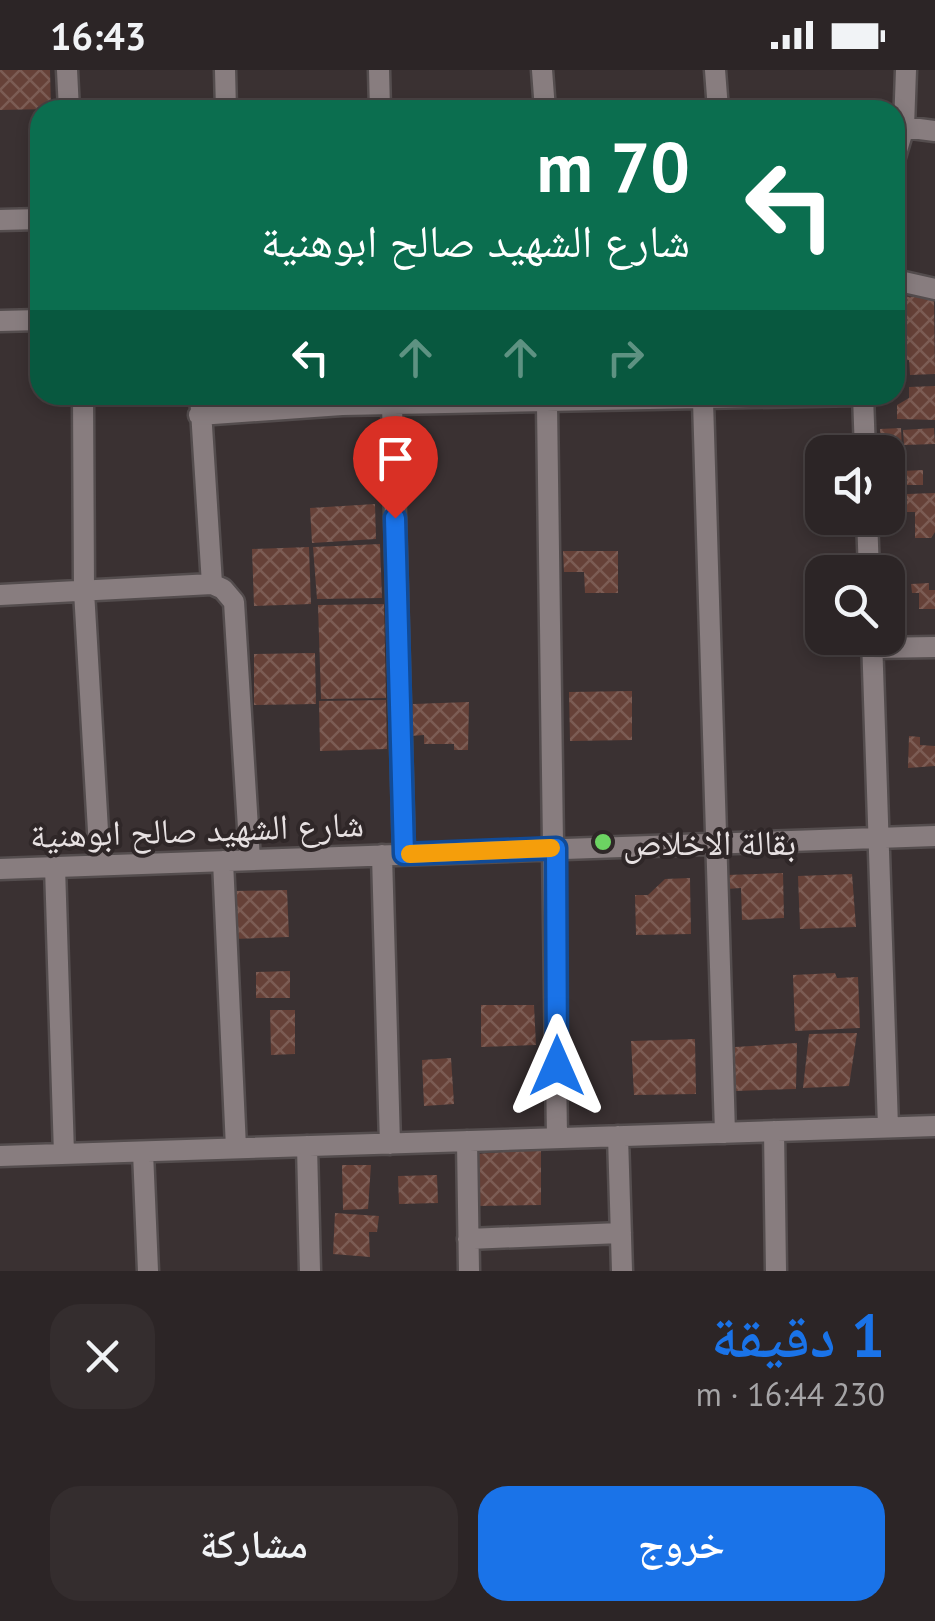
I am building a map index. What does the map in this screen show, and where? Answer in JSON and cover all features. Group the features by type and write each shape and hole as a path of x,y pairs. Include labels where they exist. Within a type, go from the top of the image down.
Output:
{"street":[{"path":"68,70 70,100"},
{"path":"225,70 226,100"},
{"path":"379,70 380,100"},
{"path":"542,70 544,100"},
{"path":"715,70 717,100"},
{"path":"905,100 906,70"},
{"path":"905,128 935,132"},
{"path":"0,220 30,219"},
{"path":"905,282 935,289"},
{"path":"0,320 30,320"},
{"path":"83,405 84,591 100,865"},
{"path":"212,584 199,405 392,405 404,854"},
{"path":"548,405 557,1138"},
{"path":"704,405 725,1132"},
{"path":"862,405 864,435"},
{"path":"0,596 212,584 223,588 234,602 250,860"},
{"path":"905,645 935,646"},
{"path":"872,655 888,1128"},
{"name":"شارع الشهيد صالح ابوهنية","path":"0,869 935,836"},
{"path":"382,855 390,1144"},
{"path":"222,861 236,1148"},
{"path":"56,867 64,1154"},
{"path":"0,1156 935,1126"},
{"path":"774,1131 776,1271"},
{"path":"618,1136 622,1271"},
{"path":"467,1141 468,1271"},
{"path":"308,1146 310,1271"},
{"path":"143,1152 148,1271"},
{"path":"468,1239 621,1233"}],"building":[{"path":"0,70 50,70 51,100 30,100 30,109 0,110"},
{"path":"934,296 935,374 910,375 909,360 905,360 905,297"},
{"path":"935,386 935,420 897,419 897,405 905,405 909,387"},
{"path":"901,428 901,435 880,435 880,429"},
{"path":"934,428 935,444 905,445 903,430"},
{"path":"923,470 923,485 905,485 905,471"},
{"path":"935,493 935,532 931,538 915,538 915,512 907,512 907,494"},
{"path":"375,504 376,539 312,543 310,508"},
{"path":"380,544 382,598 317,599 313,547"},
{"path":"309,547 311,604 254,606 252,549"},
{"path":"563,551 618,551 618,593 585,593 584,572 564,572"},
{"path":"929,583 929,590 935,590 935,609 919,609 919,593 912,593 911,584"},
{"path":"384,604 386,698 321,699 318,605"},
{"path":"315,653 316,704 254,705 254,654"},
{"path":"632,691 632,740 570,741 569,692"},
{"path":"386,700 387,749 320,751 319,701"},
{"path":"469,702 468,750 454,750 454,744 424,744 424,735 411,736 413,704"},
{"path":"909,736 920,737 920,745 935,746 935,766 908,768"},
{"path":"783,873 784,918 742,920 741,888 727,889 726,875"},
{"path":"852,874 856,927 800,929 798,876"},
{"path":"690,878 691,934 636,935 635,895 648,895 665,879"},
{"path":"287,890 289,937 233,939 235,891"},
{"path":"290,971 290,998 256,998 256,972"},
{"path":"835,973 837,978 858,977 860,1028 795,1031 793,975"},
{"path":"481,1005 534,1005 536,1045 481,1047"},
{"path":"270,1010 295,1010 295,1054 271,1055"},
{"path":"857,1033 849,1086 803,1088 809,1034"},
{"path":"695,1039 696,1094 634,1095 631,1041"},
{"path":"797,1043 796,1089 734,1091 735,1047"},
{"path":"451,1058 454,1104 424,1106 422,1060"},
{"path":"541,1149 541,1205 476,1206 476,1154"},
{"path":"342,1165 371,1165 368,1209 343,1210"},
{"path":"437,1175 438,1203 399,1204 398,1176"},
{"path":"335,1213 379,1216 377,1232 369,1232 370,1257 333,1254"}],"slow traffic":[{"path":"410,854 551,848"}],"place":[{"name":"بقالة الاخلاص","path":"603,842"}],"route":[{"path":"395,518 404,854 556,848 557,1066"}]}
